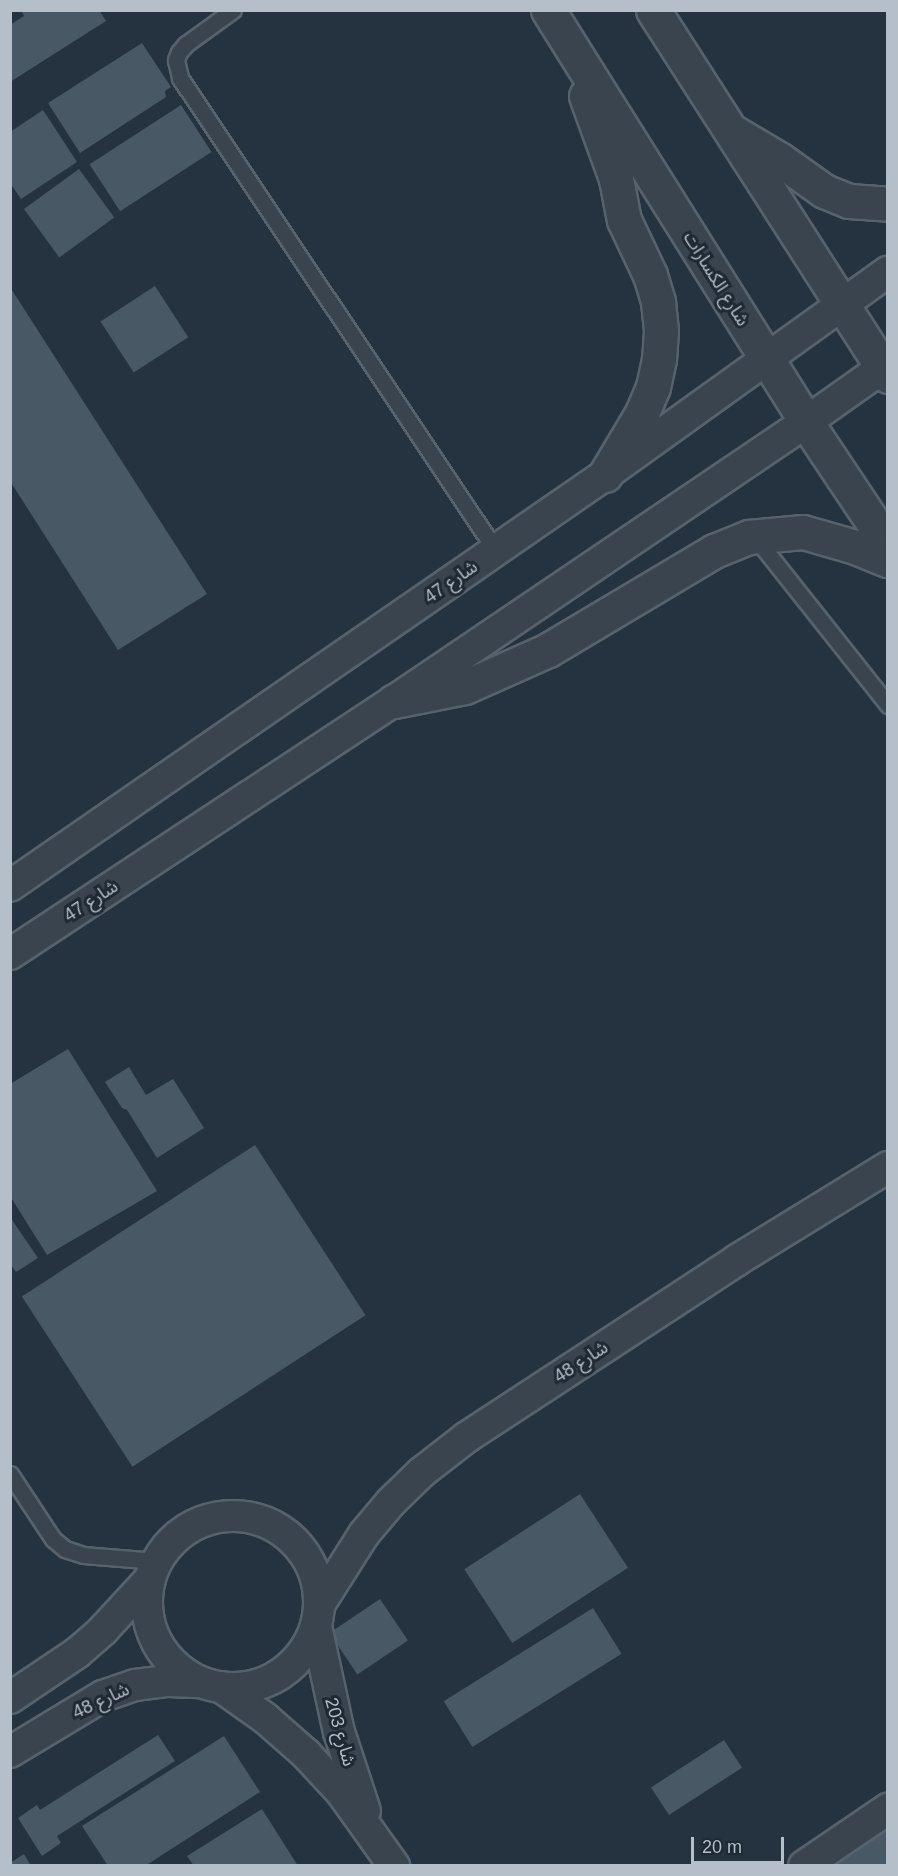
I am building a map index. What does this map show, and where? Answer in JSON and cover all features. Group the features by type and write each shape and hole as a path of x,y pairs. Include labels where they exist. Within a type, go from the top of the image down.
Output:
{"street":[{"name":"شارع الكسارات","path":"548,10 806,423 888,545"},
{"path":"653,10 841,304 886,370"},
{"path":"565,37 616,179 624,220 650,275 658,302 661,331 653,387 642,413 605,475"},
{"path":"731,131 779,159 824,191 849,201 888,204"},
{"name":"شارع 47","path":"10,886 605,475 888,272"},
{"name":"شارع 47","path":"10,954 394,701 886,370"},
{"path":"394,701 465,687 548,650 714,550 754,536 803,532 855,547 888,560"},
{"name":"شارع 48","path":"317,1615 364,1534 391,1502 422,1472 467,1437 737,1260 888,1167"},
{"path":"10,1698 77,1653 103,1630 153,1570 169,1544 185,1531 204,1521 225,1517 245,1517 266,1523 284,1533 299,1547 318,1585 317,1615 308,1644 296,1661 280,1674 262,1683 242,1688 211,1685 183,1672 167,1658 156,1641 149,1621 146,1600 153,1570"},
{"name":"شارع 203","path":"317,1615 339,1732 375,1836"},
{"name":"شارع 48","path":"10,1752 103,1696 135,1685 168,1680 211,1685"},
{"name":"شارع 203","path":"211,1685 265,1718 306,1754 342,1793 375,1836 394,1866"},
{"path":"804,1866 888,1809"}],"lane":[{"path":"233,10 186,44 179,52 176,60 180,78 496,551"},
{"path":"754,536 888,705"},
{"path":"10,1474 53,1539 65,1549 153,1570"}],"building":[{"path":"21,10 99,10 106,21 10,82 10,25 24,16"},
{"path":"142,43 171,87 165,91 166,97 80,153 48,103"},
{"path":"181,105 211,152 120,211 90,164"},
{"path":"43,110 77,162 21,199 10,183 10,132"},
{"path":"79,169 114,218 59,258 24,209"},
{"path":"155,286 188,337 134,373 100,321"},
{"path":"10,287 207,594 118,650 10,481"},
{"path":"68,1049 157,1191 47,1255 10,1196 10,1084"},
{"path":"129,1067 146,1095 173,1079 204,1128 157,1158 127,1110 122,1108 105,1082"},
{"path":"255,1145 366,1315 132,1467 22,1296"},
{"path":"10,1217 38,1258 16,1272 10,1264"},
{"path":"580,1494 628,1568 512,1643 464,1569"},
{"path":"380,1599 408,1640 357,1675 329,1633"},
{"path":"593,1608 622,1654 472,1747 444,1701"},
{"path":"158,1735 175,1761 57,1836 61,1843 42,1856 18,1818 37,1805 40,1810"},
{"path":"224,1736 260,1792 145,1866 108,1866 82,1826"},
{"path":"724,1740 742,1768 669,1815 651,1787"},
{"path":"262,1809 298,1866 194,1866 187,1856"},
{"path":"888,1817 888,1866 808,1866"},
{"path":"24,1854 31,1866 10,1866 10,1863"}]}
